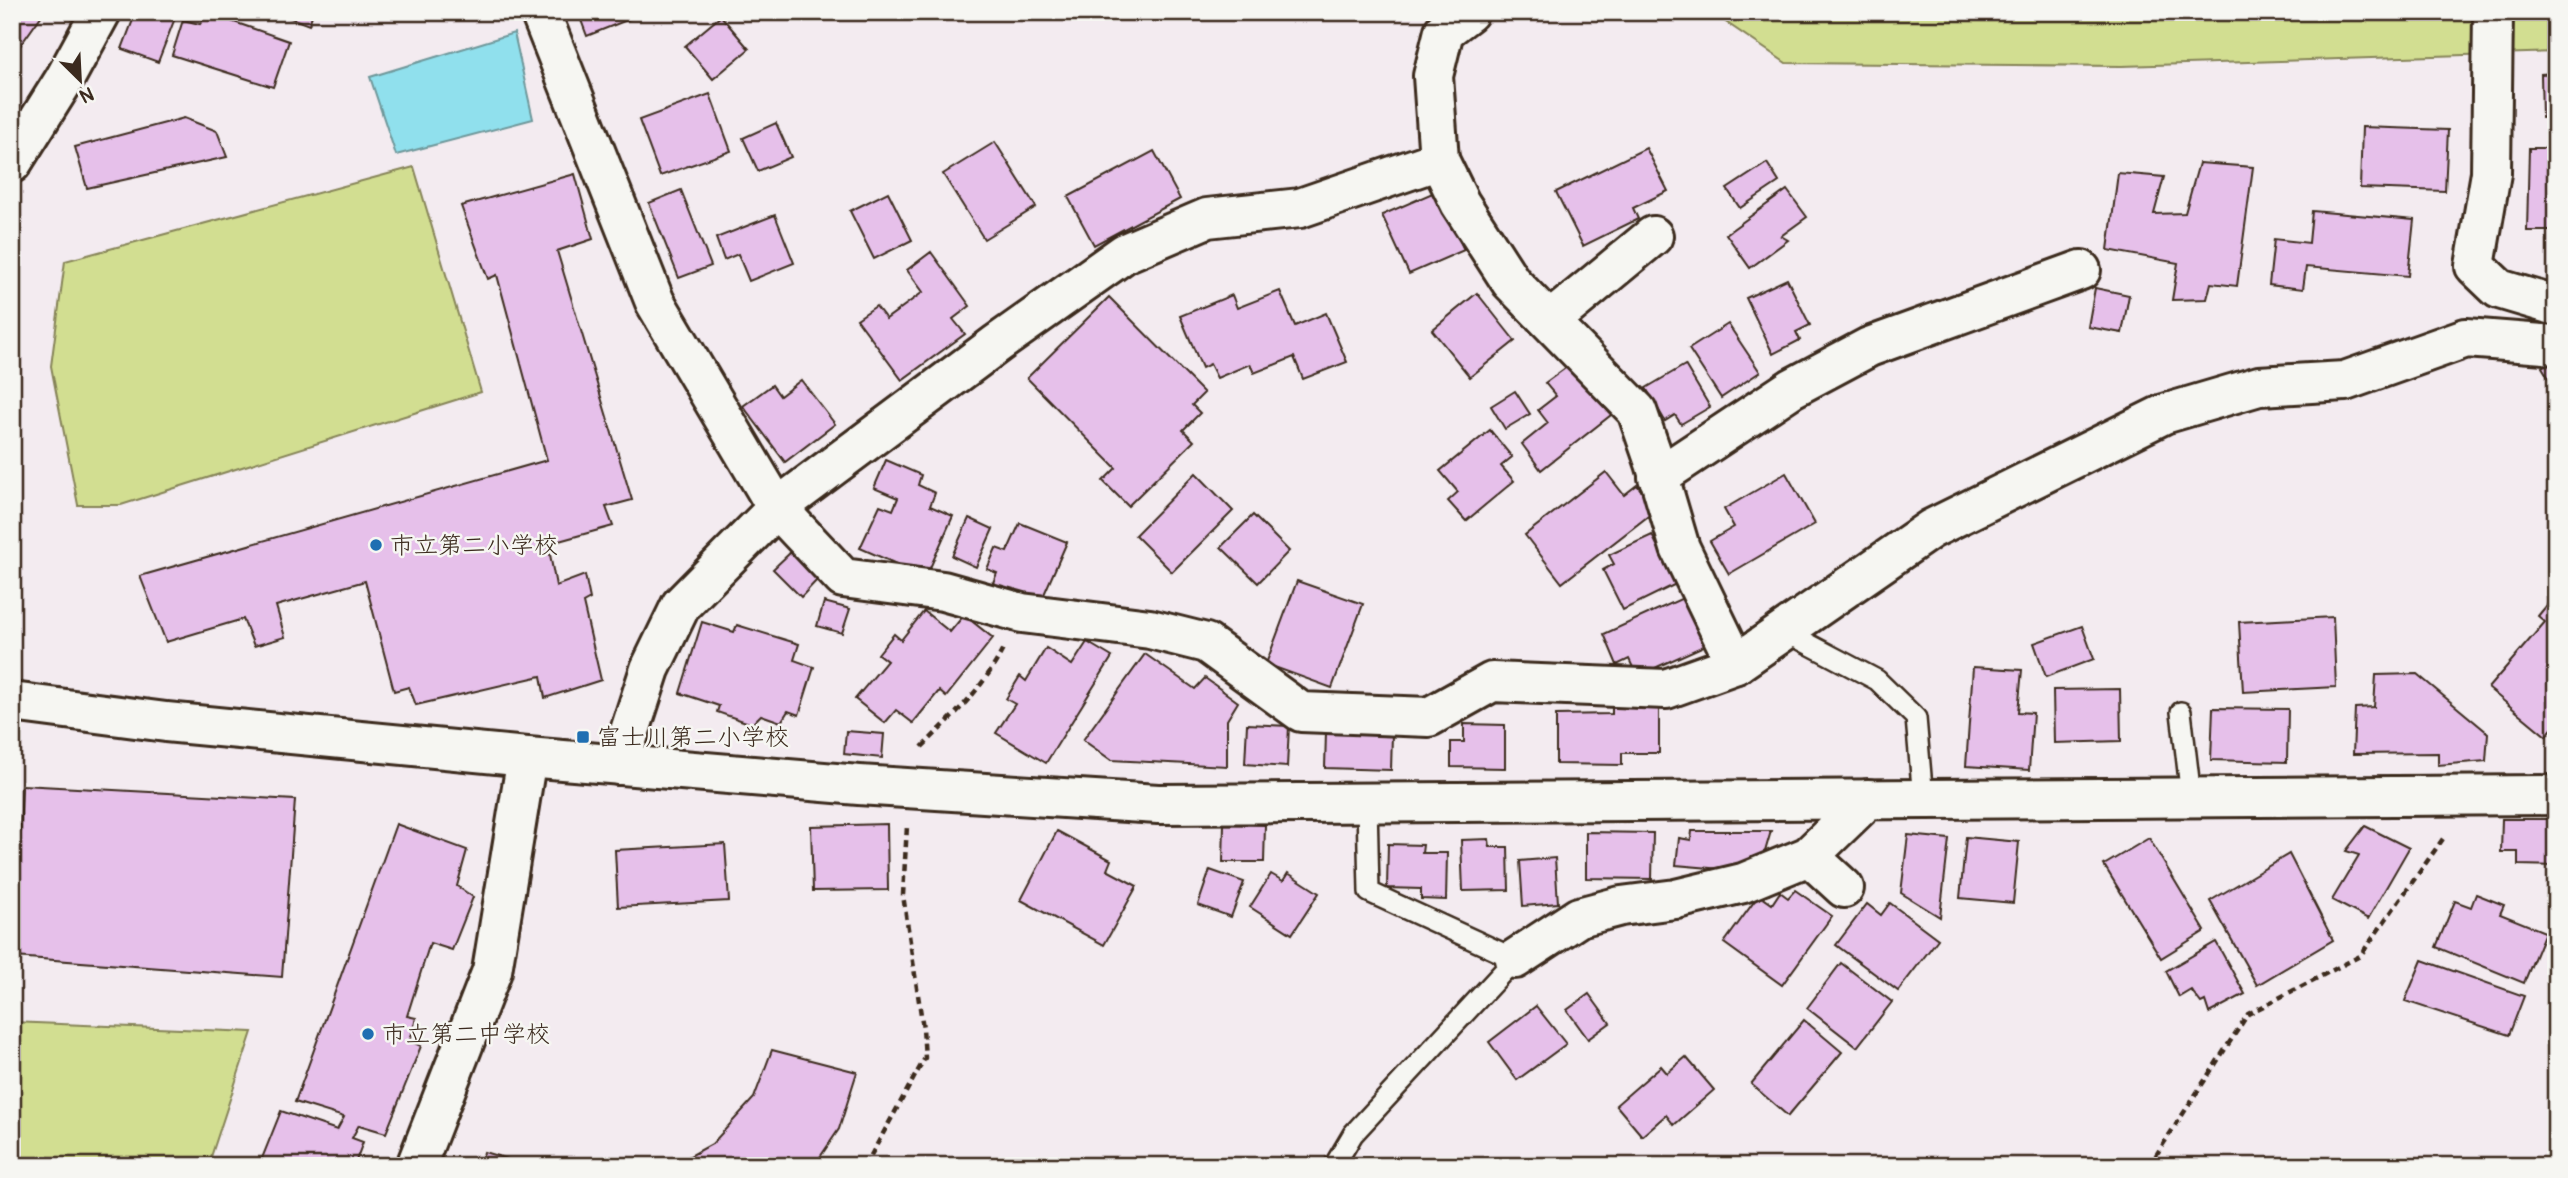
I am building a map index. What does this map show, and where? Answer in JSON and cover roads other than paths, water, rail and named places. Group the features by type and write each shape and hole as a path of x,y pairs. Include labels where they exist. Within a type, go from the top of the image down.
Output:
{"street":[{"path":"12,163 64,80 101,12"},
{"path":"540,12 654,302 777,508 843,578 943,591 1022,614 1150,629 1206,643 1301,712 1429,717 1492,682 1666,689 1736,664 1931,529 2164,414 2259,386 2344,381 2466,338 2556,345"},
{"path":"2493,12 2491,173 2476,266 2499,289 2556,306"},
{"path":"1446,19 1433,76 1439,160 1460,203 1511,282 1637,411 1681,548 1736,664"},
{"path":"619,765 650,669 681,605 777,508 998,344 1125,253 1207,218 1300,208 1439,160"},
{"path":"1550,321 1653,236"},
{"path":"1658,477 1792,388 1869,346 2081,270"},
{"path":"12,702 166,722 527,757 1158,804 2556,795"},
{"path":"416,1166 492,971 527,757"},
{"path":"1515,959 1579,917 1621,906 1676,899 1743,883 1809,856 1868,799"},
{"path":"1809,856 1844,888"}],"lane":[{"path":"1784,631 1877,680 1916,718 1923,799"},
{"path":"2181,712 2191,797"},
{"path":"1334,1166 1353,1134 1515,959 1369,892 1367,803"}],"water":[{"path":"514,33 533,119 396,155 370,77"}],"place":[{"name":"市立第二小学校","path":"376,545"},
{"name":"富士川第二小学校","path":"583,737"},
{"name":"市立第二中学校","path":"368,1034"}]}
